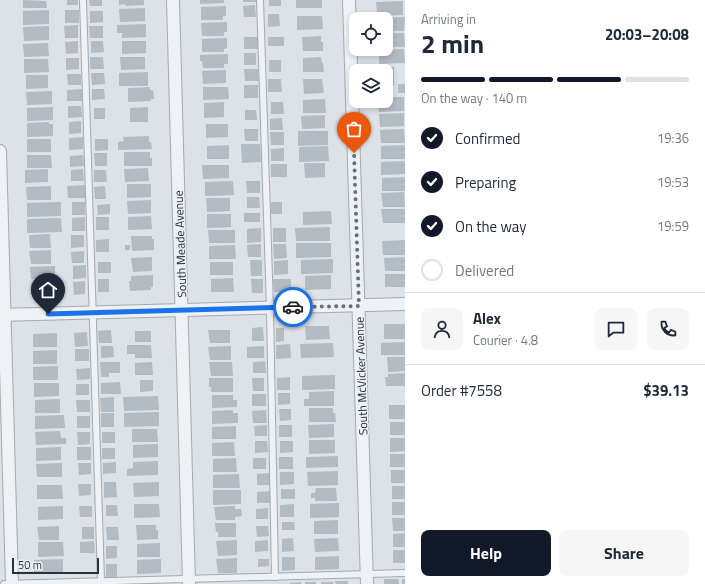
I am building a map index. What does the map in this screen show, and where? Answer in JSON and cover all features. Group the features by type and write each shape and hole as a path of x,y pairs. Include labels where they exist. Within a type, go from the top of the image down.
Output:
{"street":[{"name":"South Meade Avenue","path":"173,0 189,581"},
{"name":"South McVicker Avenue","path":"349,0 367,579"},
{"path":"0,152 2,315 12,584"},
{"path":"2,315 405,304"}],"lane":[{"path":"83,0 101,581"},
{"path":"260,0 270,308 275,576"},
{"path":"4,584 101,581 189,581 275,576 367,579 405,573"}],"building":[{"path":"23,0 46,1 47,8 23,8"},
{"path":"67,0 78,0 78,5 67,5"},
{"path":"89,0 102,0 102,6 90,6"},
{"path":"119,0 144,0 144,5 119,5"},
{"path":"200,0 224,0 224,3 200,4"},
{"path":"243,0 256,0 256,2 243,2"},
{"path":"269,0 281,0 281,6 269,6"},
{"path":"296,0 322,0 322,8 296,8"},
{"path":"403,1 403,15 393,15 393,12 377,12 376,2"},
{"path":"255,5 256,17 244,17 243,6"},
{"path":"226,6 226,16 223,16 223,20 201,20 201,7"},
{"path":"145,8 145,21 120,22 119,9"},
{"path":"49,10 49,24 23,25 23,11"},
{"path":"65,10 79,10 79,23 65,23"},
{"path":"90,11 103,11 103,22 90,23"},
{"path":"268,14 279,14 280,26 268,27"},
{"path":"297,16 322,16 323,29 297,30"},
{"path":"393,17 405,17 404,31 393,31"},
{"path":"227,22 227,32 224,32 224,36 202,36 201,23"},
{"path":"146,24 146,37 122,38 122,33 117,33 117,25"},
{"path":"78,25 78,38 65,38 64,26"},
{"path":"49,26 49,40 24,41 23,27"},
{"path":"89,26 103,26 103,38 90,38"},
{"path":"393,33 404,33 405,47 393,47"},
{"path":"321,36 323,51 303,51 302,37"},
{"path":"244,37 258,37 258,49 244,49"},
{"path":"268,37 284,37 284,46 268,46"},
{"path":"227,38 227,48 224,49 224,52 202,52 202,39"},
{"path":"78,41 78,53 66,54 65,42"},
{"path":"91,41 103,41 104,52 91,53"},
{"path":"122,41 146,41 146,53 122,54"},
{"path":"48,43 49,56 24,57 23,44"},
{"path":"393,49 404,49 405,63 379,64 379,56 393,56"},
{"path":"244,53 256,53 256,65 244,65"},
{"path":"228,54 228,64 224,64 224,68 203,68 202,61 200,61 200,55"},
{"path":"90,57 103,57 104,69 90,69"},
{"path":"120,57 145,57 145,69 121,70"},
{"path":"321,57 324,72 303,72 303,58"},
{"path":"66,58 79,58 79,69 66,70"},
{"path":"24,59 48,59 49,72 24,73"},
{"path":"269,60 281,60 281,72 269,72"},
{"path":"393,67 394,67 393,86"},
{"path":"244,69 258,69 259,81 245,81"},
{"path":"226,70 226,83 203,84 202,71"},
{"path":"148,72 148,86 119,86 119,73"},
{"path":"91,73 104,73 105,84 92,85"},
{"path":"67,74 81,74 81,85 68,85"},
{"path":"26,75 48,75 48,88 26,89"},
{"path":"268,79 281,79 282,92 268,92"},
{"path":"303,79 322,79 324,93 304,94"},
{"path":"398,84 405,84 405,93 398,93"},
{"path":"244,85 258,85 258,98 244,98"},
{"path":"150,87 150,90 153,90 154,99 151,99 151,101 128,102 128,88"},
{"path":"203,87 228,87 229,99 203,100"},
{"path":"82,89 82,101 67,101 67,90"},
{"path":"92,89 104,89 105,99 92,100"},
{"path":"52,91 52,104 27,105 26,92"},
{"path":"393,97 404,97 404,111 379,112 379,108 393,108"},
{"path":"325,99 326,113 303,113 303,100"},
{"path":"224,102 224,117 204,118 204,103"},
{"path":"271,102 283,102 284,114 271,114"},
{"path":"68,106 81,106 82,117 68,118"},
{"path":"53,107 53,120 27,121 27,108"},
{"path":"148,107 148,122 130,122 130,108"},
{"path":"94,108 105,108 105,119 94,119"},
{"path":"245,110 256,110 257,120 245,120"},
{"path":"404,113 404,126 380,127 379,114"},
{"path":"325,115 325,128 302,129 301,116"},
{"path":"282,118 283,130 270,130 270,119"},
{"path":"81,121 81,133 69,134 69,122"},
{"path":"49,122 49,124 53,124 53,136 27,137 27,123"},
{"path":"206,124 228,124 228,137 206,138"},
{"path":"244,129 258,129 258,141 245,141"},
{"path":"404,129 405,143 381,143 380,130"},
{"path":"298,131 328,131 328,145 298,146"},
{"path":"270,132 284,132 284,145 271,145"},
{"path":"149,136 149,142 151,142 152,149 118,150 118,142 124,141 123,137"},
{"path":"83,137 83,149 69,150 69,138"},
{"path":"27,139 51,139 51,152 27,152"},
{"path":"95,139 108,139 108,150 95,151"},
{"path":"241,144 260,144 261,162 242,163"},
{"path":"229,145 229,159 207,159 207,146"},
{"path":"405,145 405,159 381,159 381,146"},
{"path":"328,146 329,161 299,162 299,147"},
{"path":"284,148 284,161 271,161 271,149"},
{"path":"124,152 150,152 152,166 124,166"},
{"path":"94,153 107,153 107,166 95,166"},
{"path":"27,155 51,155 52,168 27,168"},
{"path":"83,155 84,166 70,167 70,156"},
{"path":"405,161 405,174 381,175 381,162"},
{"path":"304,163 325,163 325,177 305,178"},
{"path":"271,164 287,164 287,177 271,177"},
{"path":"202,165 229,165 229,178 203,179"},
{"path":"148,168 149,181 125,182 124,169"},
{"path":"48,169 48,182 25,183 25,170"},
{"path":"83,169 84,181 71,181 71,170"},
{"path":"94,170 106,170 107,182 94,182"},
{"path":"405,177 405,191 382,191 382,178"},
{"path":"233,181 234,195 205,196 205,182"},
{"path":"246,181 260,181 260,193 247,193"},
{"path":"127,184 151,184 151,197 127,198"},
{"path":"85,185 85,198 68,198 67,186"},
{"path":"51,186 51,200 27,200 26,187"},
{"path":"105,186 106,199 95,199 94,187"},
{"path":"404,192 405,207 383,207 381,193"},
{"path":"247,197 259,197 260,208 247,208"},
{"path":"206,198 230,198 230,211 207,212"},
{"path":"151,200 151,213 128,214 127,201"},
{"path":"61,202 61,216 27,217 27,203"},
{"path":"72,202 85,202 85,215 72,215"},
{"path":"271,202 282,202 282,214 271,214"},
{"path":"110,204 110,214 98,215 97,205"},
{"path":"381,209 405,209 405,223 383,223"},
{"path":"331,211 332,224 303,225 303,212"},
{"path":"244,213 260,213 260,222 244,222"},
{"path":"207,214 231,214 231,227 207,228"},
{"path":"151,216 152,229 128,230 128,217"},
{"path":"85,217 85,231 72,231 72,218"},
{"path":"96,217 109,217 109,230 96,230"},
{"path":"61,218 62,232 27,233 27,219"},
{"path":"330,227 330,241 296,241 295,228"},
{"path":"261,228 261,242 247,243 247,229"},
{"path":"273,228 286,228 286,242 273,242"},
{"path":"208,230 235,230 235,243 209,243"},
{"path":"50,234 51,248 30,248 29,235"},
{"path":"71,235 84,235 84,247 71,248"},
{"path":"131,236 152,236 152,239 154,239 154,250 132,251"},
{"path":"109,239 109,252 96,252 96,240"},
{"path":"405,240 405,255 383,255 382,241"},
{"path":"296,243 331,243 331,257 296,258"},
{"path":"261,244 261,257 248,257 247,245"},
{"path":"273,244 286,244 287,258 274,259"},
{"path":"125,245 130,245 130,250 125,250"},
{"path":"235,245 236,259 209,259 209,246"},
{"path":"51,250 51,264 31,264 29,251"},
{"path":"84,251 84,263 72,263 71,252"},
{"path":"152,257 152,271 133,272 131,258"},
{"path":"405,257 405,271 385,271 384,258"},
{"path":"333,259 333,273 301,274 301,260"},
{"path":"250,260 262,260 262,276 251,276"},
{"path":"288,260 288,274 274,275 274,261"},
{"path":"98,262 111,262 111,273 98,273"},
{"path":"210,262 233,262 233,275 210,275"},
{"path":"86,265 86,278 73,279 73,266"},
{"path":"55,266 55,279 31,279 30,267"},
{"path":"385,274 405,274 405,287 385,287"},
{"path":"153,275 153,287 151,287 151,290 130,291 129,281 131,281 131,276"},
{"path":"331,275 331,289 305,290 305,276"},
{"path":"233,278 234,292 211,292 211,279"},
{"path":"98,279 109,279 109,292 98,292"},
{"path":"251,279 263,279 263,293 252,293"},
{"path":"273,279 291,279 291,292 274,292"},
{"path":"85,281 85,294 74,295 73,282"},
{"path":"55,282 56,295 31,295 31,283"},
{"path":"384,324 405,324 405,339 384,339"},
{"path":"305,326 329,326 330,339 306,340"},
{"path":"263,327 264,341 252,341 252,328"},
{"path":"276,328 284,328 284,341 276,342"},
{"path":"111,330 112,343 99,343 98,331"},
{"path":"208,330 230,330 230,343 210,343"},
{"path":"135,331 151,331 151,342 135,342"},
{"path":"87,332 88,346 75,347 74,333"},
{"path":"57,333 57,347 33,347 33,334"},
{"path":"405,342 405,355 381,355 381,343"},
{"path":"333,343 334,357 301,358 300,344"},
{"path":"290,344 291,358 276,359 276,345"},
{"path":"127,345 151,345 152,358 135,358 135,354 127,354"},
{"path":"101,346 113,346 114,357 101,358"},
{"path":"231,346 231,360 210,360 208,347"},
{"path":"264,346 264,358 247,358 247,347"},
{"path":"75,349 89,349 89,361 75,361"},
{"path":"57,350 57,364 33,364 33,351"},
{"path":"387,357 405,357 405,371 388,372"},
{"path":"265,361 266,373 253,373 253,362"},
{"path":"100,362 120,362 120,373 109,373 109,377 101,377"},
{"path":"152,362 153,375 135,375 135,363"},
{"path":"209,362 232,362 233,376 211,376"},
{"path":"58,366 58,380 33,380 33,367"},
{"path":"90,368 90,379 77,380 76,369"},
{"path":"405,373 405,386 386,386 385,377 388,377 388,374"},
{"path":"335,375 335,389 302,390 302,376"},
{"path":"290,377 290,390 277,390 277,378"},
{"path":"209,378 233,378 233,392 211,392 211,387 209,387"},
{"path":"252,378 264,378 264,391 253,391"},
{"path":"140,380 153,380 153,391 140,392"},
{"path":"120,382 121,394 101,394 101,383"},
{"path":"34,383 59,383 59,396 34,397"},
{"path":"76,384 89,384 89,395 76,395"},
{"path":"334,391 334,406 304,406 304,399 309,399 309,392"},
{"path":"278,393 290,393 290,404 278,405"},
{"path":"252,394 266,394 266,406 252,406"},
{"path":"212,395 233,395 233,400 237,400 237,407 212,408"},
{"path":"158,396 159,410 124,411 123,397"},
{"path":"114,397 114,412 101,412 100,398"},
{"path":"60,399 60,413 35,413 35,400"},
{"path":"76,400 90,400 90,412 77,412"},
{"path":"389,405 405,405 405,419 389,419"},
{"path":"309,408 333,408 336,422 309,422"},
{"path":"279,409 291,409 291,420 280,421"},
{"path":"233,410 233,413 238,413 238,423 212,424 212,411"},
{"path":"266,410 267,423 253,423 252,411"},
{"path":"159,412 159,426 124,427 124,413"},
{"path":"101,413 114,413 114,427 101,427"},
{"path":"64,415 65,428 35,429 35,416"},
{"path":"77,416 90,416 90,428 77,428"},
{"path":"390,422 405,422 405,435 390,435"},
{"path":"334,424 334,437 309,438 308,425"},
{"path":"267,425 267,436 255,436 254,426"},
{"path":"279,425 292,425 292,437 279,437"},
{"path":"236,426 236,439 212,439 212,427"},
{"path":"132,429 157,429 158,442 132,442"},
{"path":"60,431 61,438 66,438 66,444 36,445 35,432"},
{"path":"77,432 90,432 90,444 78,445"},
{"path":"102,432 115,432 115,443 102,443"},
{"path":"390,438 405,438 405,451 390,452"},
{"path":"309,440 335,440 335,453 309,454"},
{"path":"255,441 267,441 268,452 255,453"},
{"path":"280,441 293,441 293,452 280,453"},
{"path":"234,442 235,456 212,456 212,443"},
{"path":"158,444 158,457 133,458 133,445"},
{"path":"61,447 61,460 36,461 36,448"},
{"path":"77,447 91,447 91,460 77,460"},
{"path":"102,448 115,448 115,459 102,459"},
{"path":"390,454 405,454 405,467 390,467"},
{"path":"338,456 338,467 306,468 306,457"},
{"path":"279,457 293,457 293,469 279,469"},
{"path":"236,458 237,472 213,472 213,459"},
{"path":"253,458 266,458 266,469 253,469"},
{"path":"158,461 158,475 127,476 127,469 133,468 133,462"},
{"path":"116,462 116,473 103,474 103,463"},
{"path":"62,463 62,477 37,477 36,464"},
{"path":"78,463 91,463 91,474 79,475"},
{"path":"391,470 405,470 405,483 391,483"},
{"path":"338,471 338,485 308,486 307,472"},
{"path":"280,472 294,472 294,484 280,485"},
{"path":"270,473 271,485 257,485 257,474"},
{"path":"239,474 240,488 213,488 213,475"},
{"path":"104,482 116,482 117,497 104,498"},
{"path":"159,482 159,496 134,497 133,483"},
{"path":"78,484 91,484 91,495 79,496"},
{"path":"37,485 62,485 63,499 37,499"},
{"path":"392,486 405,486 405,499 392,499"},
{"path":"316,488 336,488 337,501 315,501 315,498 311,498 311,493 315,493"},
{"path":"281,489 295,489 295,499 281,499"},
{"path":"213,490 241,490 241,504 213,505"},
{"path":"270,491 270,503 257,503 257,492"},
{"path":"392,502 405,502 405,515 392,515"},
{"path":"339,503 339,517 310,518 310,504"},
{"path":"134,504 159,504 160,517 134,518"},
{"path":"294,504 294,517 280,517 280,505"},
{"path":"106,505 117,505 118,516 106,516"},
{"path":"63,506 63,519 38,520 38,507"},
{"path":"79,506 92,506 92,517 80,517"},
{"path":"235,506 235,509 241,509 242,516 235,517 235,520 216,520 214,507"},
{"path":"268,508 268,519 256,519 256,509"},
{"path":"392,518 405,518 405,531 393,531"},
{"path":"338,520 338,534 314,534 314,521"},
{"path":"282,522 294,522 295,530 282,530"},
{"path":"215,523 236,523 236,537 218,537"},
{"path":"136,525 156,525 156,530 158,530 158,539 137,540"},
{"path":"59,526 59,540 39,540 37,527"},
{"path":"256,526 268,526 269,536 257,537"},
{"path":"82,527 94,527 94,539 82,539"},
{"path":"106,527 118,527 119,540 107,540"},
{"path":"405,533 405,547 393,547 393,534"},
{"path":"293,538 294,551 282,552 282,539"},
{"path":"338,538 339,551 315,552 314,539"},
{"path":"237,540 237,555 218,556 216,541"},
{"path":"268,540 268,551 255,552 255,541"},
{"path":"94,541 95,553 80,553 80,542"},
{"path":"38,542 63,542 64,556 38,557"},
{"path":"160,543 160,557 137,557 137,544"},
{"path":"106,546 117,546 117,558 106,559"},
{"path":"393,550 405,550 405,563 393,563"},
{"path":"339,556 339,569 315,570 315,557"},
{"path":"282,557 295,557 295,570 282,571"},
{"path":"237,558 237,573 218,573 216,559"},
{"path":"63,559 63,572 34,573 34,560"},
{"path":"161,559 161,573 137,574 137,560"},
{"path":"258,559 269,559 269,566 258,567"},
{"path":"106,564 117,564 117,577 106,577"},
{"path":"384,579 398,579 399,584 384,584"},
{"path":"402,579 405,579 405,584 402,584"},
{"path":"335,581 348,581 348,584 336,584"},
{"path":"301,582 301,584 289,584 289,583"},
{"path":"305,582 316,582 316,584 305,584"},
{"path":"321,582 333,582 333,584 321,584"}],"way so far":[{"path":"293,307 359,306 354,153"}],"route":[{"path":"48,314 293,307"}]}
